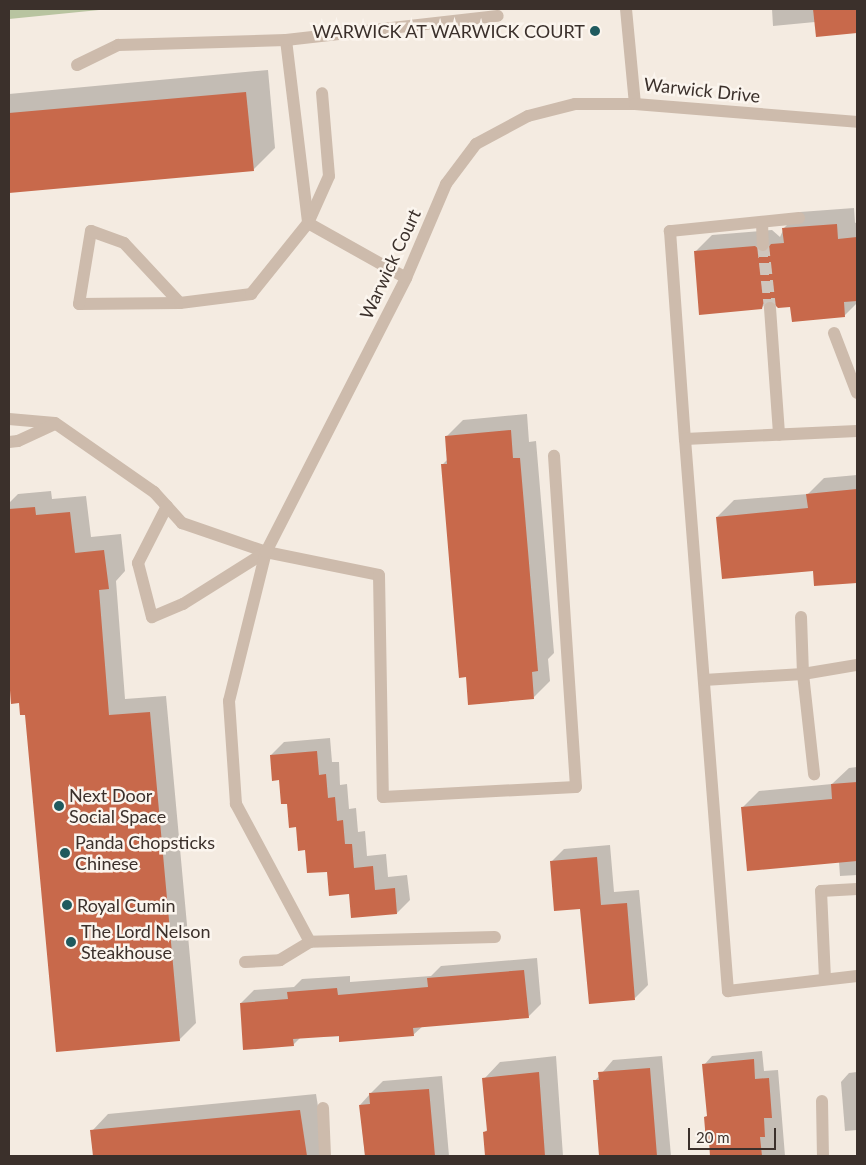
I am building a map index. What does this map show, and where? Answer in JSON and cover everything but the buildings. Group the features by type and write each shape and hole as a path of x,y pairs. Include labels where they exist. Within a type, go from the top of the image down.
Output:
{"street":[{"name":"Warwick Drive","path":"626,9 635,104 857,122"},
{"path":"77,65 118,45 286,40 498,16"},
{"path":"286,40 308,223"},
{"path":"180,304 124,242 91,231 79,304 180,304 251,294 308,223 329,176 322,93"},
{"name":"Warwick Court","path":"310,942 236,804 229,701 266,552 406,278 446,184 476,144 528,116 575,104 635,104"},
{"path":"799,218 670,231 685,439 728,991 857,976"},
{"path":"762,222 763,245"},
{"path":"308,223 406,278"},
{"path":"770,308 779,435"},
{"path":"834,333 857,393"},
{"path":"9,419 55,423 154,492 182,523 266,552 379,575 384,798 576,787 554,456"},
{"path":"9,442 55,423"},
{"path":"685,439 857,431"},
{"path":"167,506 138,563 152,616 183,604 266,552"},
{"path":"801,617 803,674 814,774"},
{"path":"704,680 803,674 857,665"},
{"path":"825,979 821,891 857,889"},
{"path":"245,962 280,960 310,942 495,937"},
{"path":"822,1101 823,1156"},
{"path":"323,1108 324,1156"}],"green space":[{"path":"9,9 109,9 9,19"}],"tunnel":[{"path":"763,245 770,308"}],"place":[{"name":"WARWICK AT WARWICK COURT","path":"595,31"},
{"name":"Next Door Social Space","path":"59,806"},
{"name":"Panda Chopsticks Chinese","path":"65,853"},
{"name":"Royal Cumin","path":"67,905"},
{"name":"The Lord Nelson Steakhouse","path":"71,942"}]}
